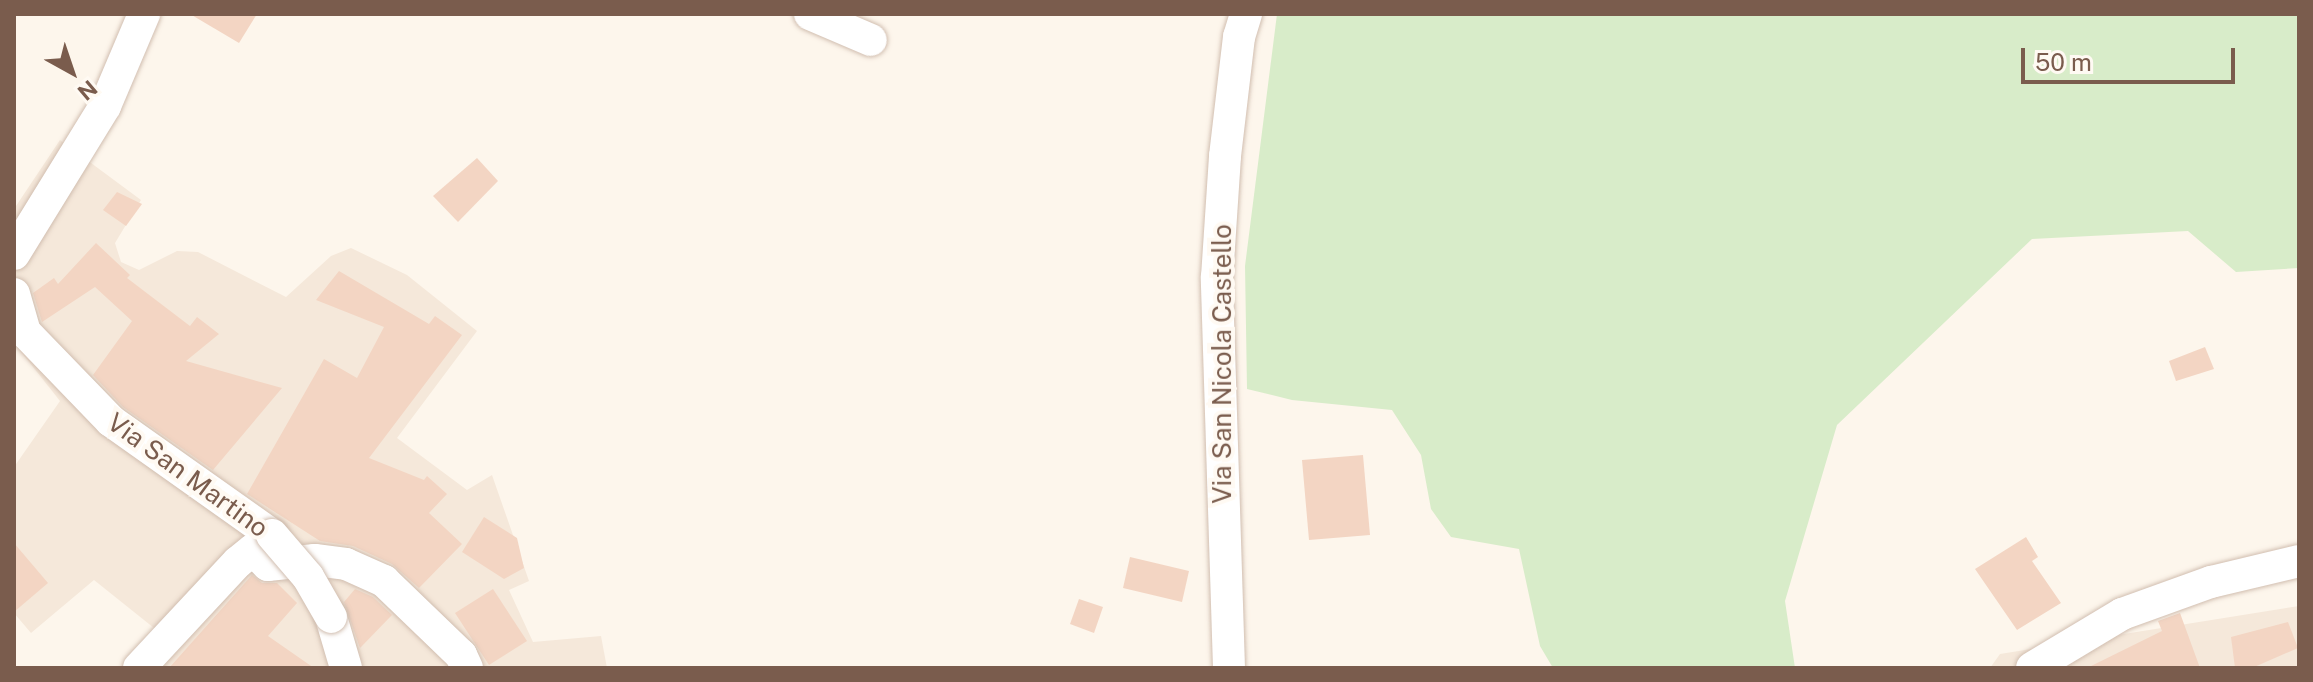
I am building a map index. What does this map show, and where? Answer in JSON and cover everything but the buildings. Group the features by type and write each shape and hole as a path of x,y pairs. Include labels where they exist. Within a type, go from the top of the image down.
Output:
{"street":[{"path":"14,254 105,106 144,14"},
{"path":"810,14 871,40"},
{"name":"Via San Nicola Castello","path":"1238,665 1217,277 1225,156 1239,37 1246,14"},
{"name":"Via San Martino","path":"14,294 25,332 111,421 272,535 308,577 331,617 346,668"},
{"path":"139,668 238,562 253,550 268,565 304,561 346,564 384,581 461,655 467,668"},
{"path":"2032,668 2122,614 2211,582 2299,561"}],"shaded area":[{"path":"60,140 141,200 115,243 121,262 139,270 177,251 198,252 286,297 331,256 351,248 407,275 477,331 397,438 467,490 492,475 529,581 509,590 533,642 601,636 607,668 120,668 159,632 94,580 31,633 14,613 14,467 60,401 14,343 14,209"},
{"path":"2299,606 2299,668 1990,668 2000,654"}],"green space":[{"path":"1277,14 2299,14 2299,268 2236,272 2188,231 2032,239 1837,425 1785,601 1795,668 1553,668 1540,646 1519,549 1451,537 1431,509 1421,455 1392,410 1292,400 1247,389 1245,266"}]}
